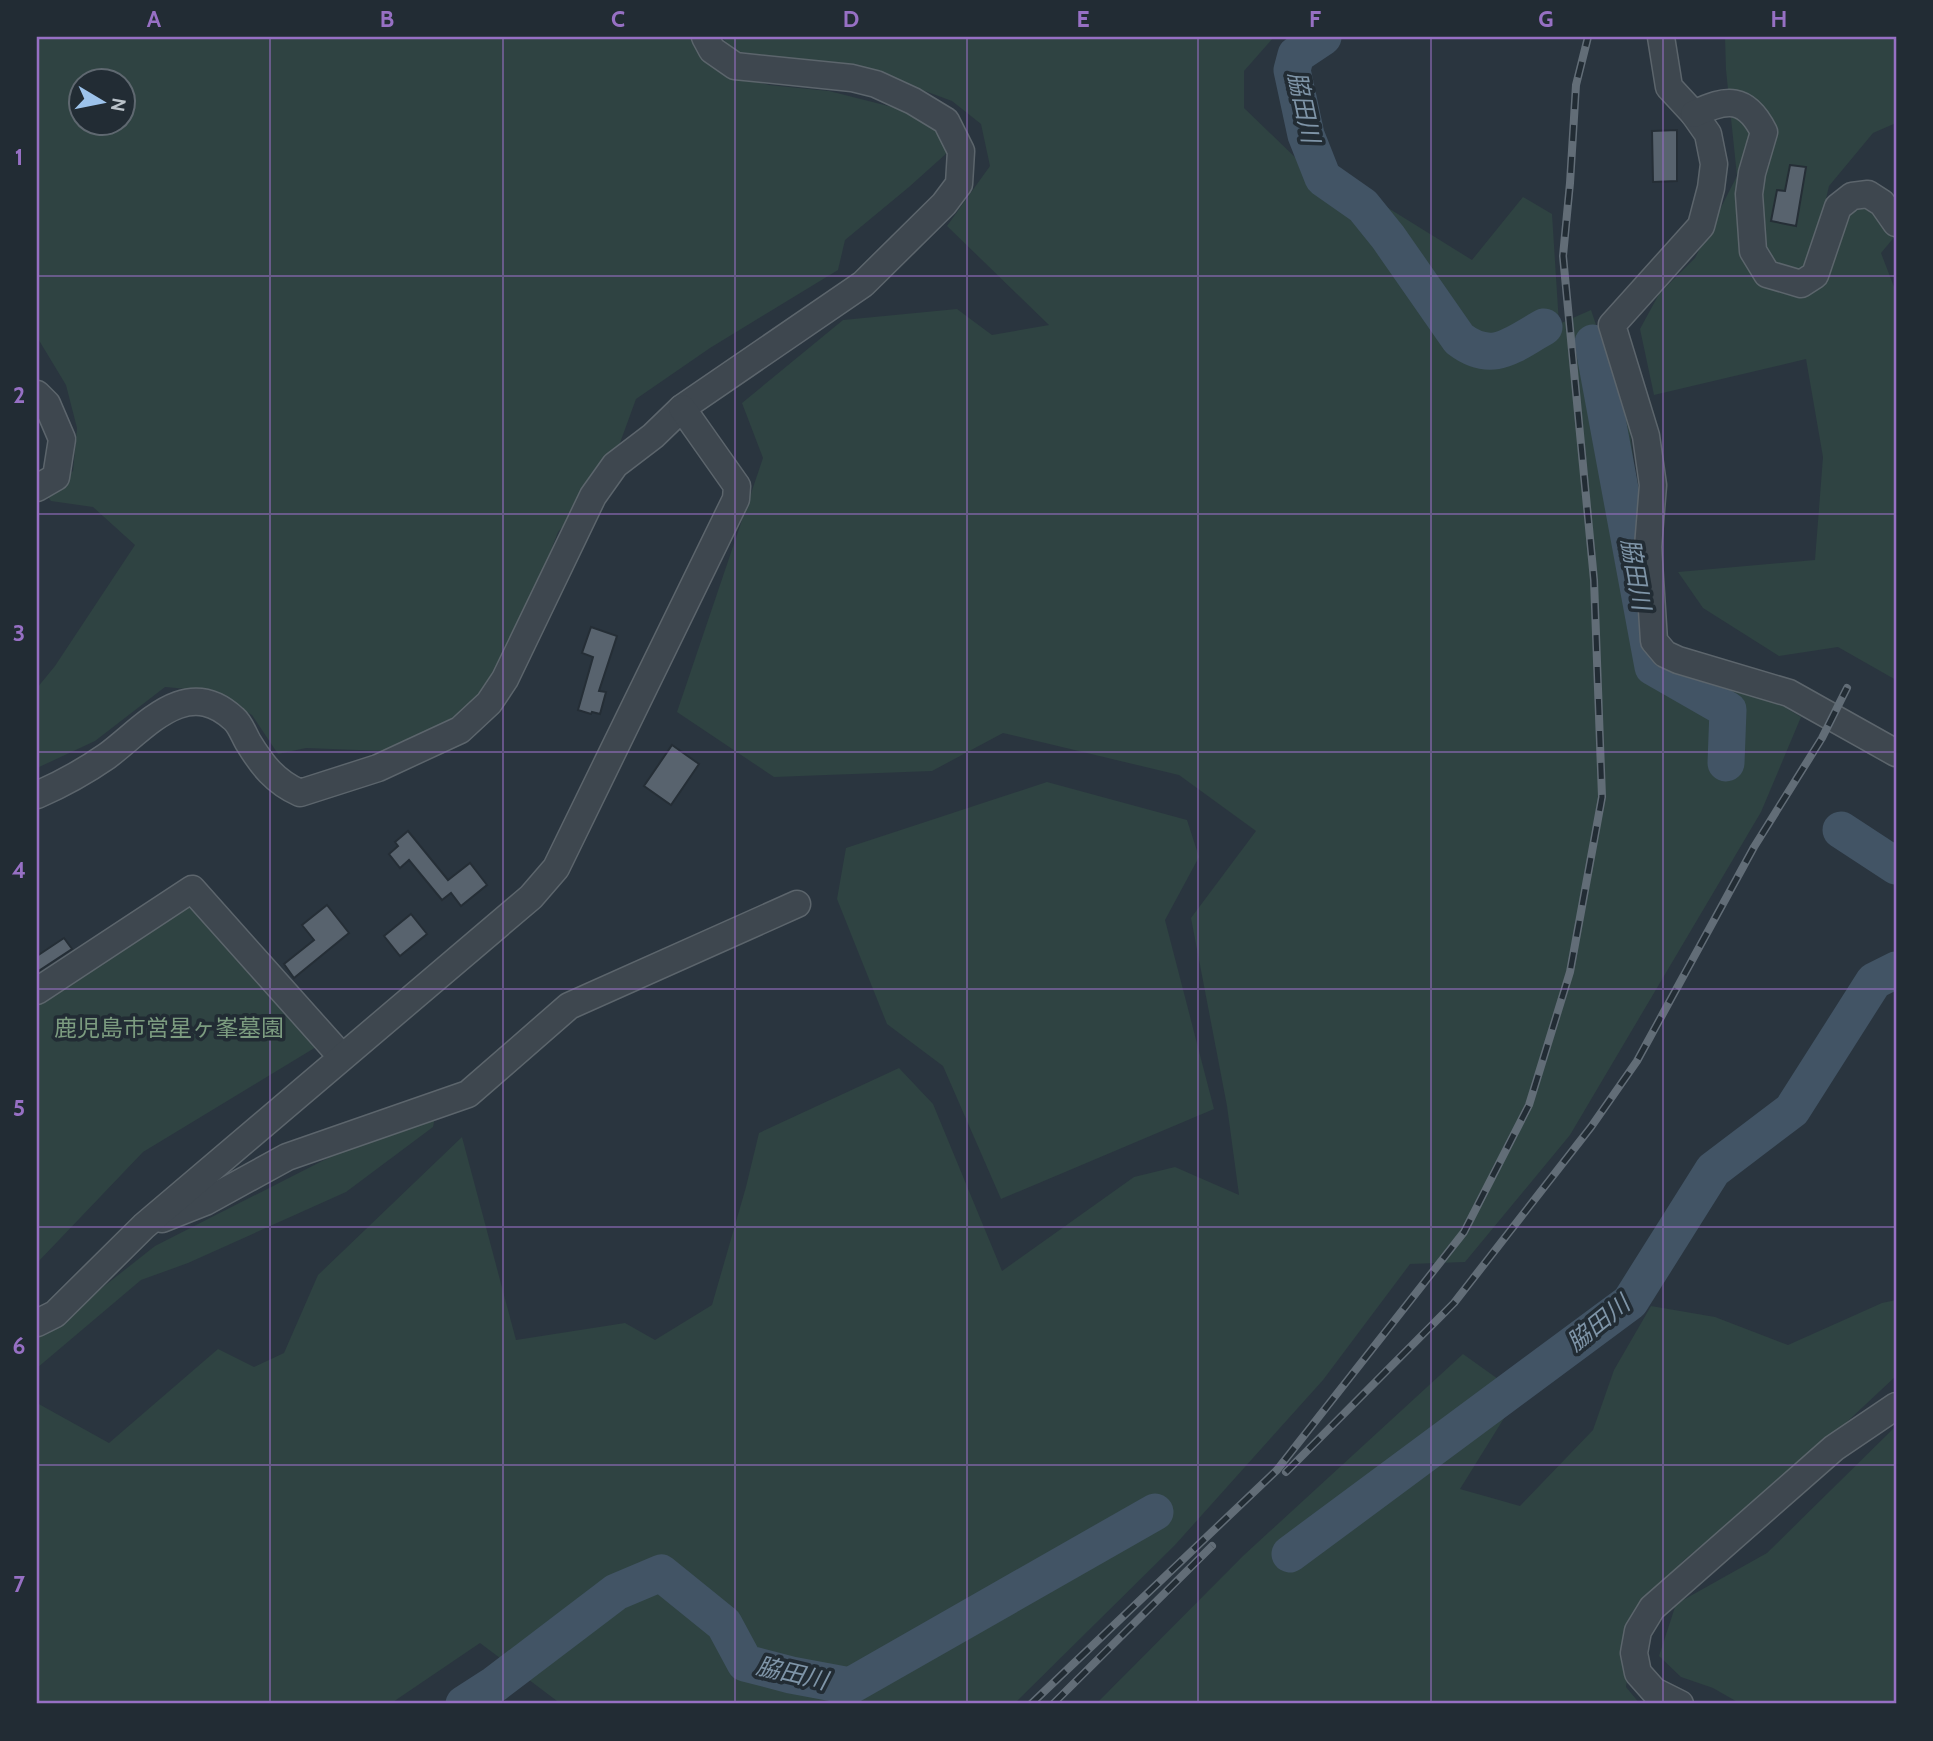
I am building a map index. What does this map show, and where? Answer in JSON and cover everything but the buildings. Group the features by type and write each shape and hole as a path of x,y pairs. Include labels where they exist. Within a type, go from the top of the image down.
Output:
{"street":[{"path":"37,795 70,781 108,755 160,713 175,705 193,701 215,706 236,720 270,775 300,793 378,768 460,730 489,703 505,679 593,496 615,465 653,436 682,408 863,284 944,204 959,184 961,151 946,121 913,101 876,84 852,78 735,66 712,50 705,37"},
{"path":"1661,37 1669,87 1708,134 1714,164 1701,226 1612,325 1648,448 1653,485 1648,547 1654,641 1665,654 1678,660 1788,693 1896,753"},
{"path":"1694,114 1715,104 1730,102 1745,107 1756,117 1764,132 1749,194 1753,251 1767,274 1801,284 1815,275 1838,207 1852,196 1868,194 1882,203 1896,223"},
{"path":"37,394 47,404 62,439 55,477 37,488"},
{"path":"37,1322 55,1314 144,1226 531,897 556,868 736,499 737,486 682,408"},
{"path":"37,991 192,889 341,1056"},
{"path":"144,1226 205,1202 287,1157 468,1094 569,1006 797,904"},
{"path":"1680,1704 1654,1691 1638,1673 1634,1653 1638,1632 1653,1608 1834,1448 1896,1406"}],"green space":[{"path":"37,37 692,37 732,75 769,85 829,91 908,111 942,126 948,152 845,240 838,270 710,348 636,399 609,473 558,532 523,623 492,683 447,728 384,751 306,748 278,754 252,715 210,691 165,687 95,741 37,768 37,688 55,666 135,545 93,507 51,501 45,493 73,471 77,428 66,385 37,337"},
{"path":"722,37 1274,37 1244,71 1244,108 1301,163 1364,193 1472,260 1523,197 1552,214 1559,324 1591,310 1629,422 1653,635 1719,668 1801,717 1761,812 1570,1135 1465,1262 1410,1264 1323,1380 1175,1545 1014,1704 561,1704 480,1643 390,1704 37,1704 37,1403 109,1443 218,1349 254,1367 284,1353 318,1275 462,1137 516,1340 625,1323 655,1340 712,1305 759,1133 899,1068 933,1104 1002,1271 1134,1177 1175,1167 1239,1195 1227,1106 1191,918 1256,831 1179,775 1003,733 932,771 774,777 677,712 763,458 742,403 843,320 957,309 992,335 1049,325 947,226 990,166 981,124 952,101 868,70 734,51"},
{"path":"1725,37 1896,37 1896,123 1873,133 1829,186 1818,233 1861,186 1896,235 1881,253 1896,292 1896,680 1838,647 1779,656 1703,608 1678,572 1815,560 1823,457 1806,359 1654,395 1640,329 1659,294 1695,258 1737,176"},
{"path":"1047,782 1187,820 1199,857 1165,920 1214,1109 1001,1199 943,1066 887,1024 837,899 846,848"},
{"name":"鹿児島市営星ヶ峯墓園","path":"197,903 321,1044 143,1152 37,1263 37,1005 181,910"},
{"path":"438,1102 433,1127 346,1192 188,1263 141,1280 37,1368 37,1337 155,1246"},
{"path":"1896,1300 1896,1376 1819,1448 1683,1561 1634,1629 1626,1687 1640,1704 1096,1704 1243,1556 1463,1354 1519,1394 1460,1489 1520,1506 1593,1430 1614,1370 1651,1306 1715,1317 1788,1345 1882,1303"},
{"path":"1896,1426 1896,1704 1741,1704 1713,1688 1681,1677 1659,1656 1676,1604 1767,1553"}],"waterway":[{"name":"脇田川","path":"1323,37 1296,55 1292,70 1306,135 1323,178 1363,206 1388,237 1459,339 1471,347 1493,351 1512,345 1544,327"},
{"name":"脇田川","path":"1593,343 1653,667 1728,710 1726,763"},
{"name":"脇田川","path":"1841,830 1896,866"},
{"name":"脇田川","path":"1290,1554 1630,1302 1713,1170 1792,1110 1874,981 1896,970"},
{"name":"脇田川","path":"464,1704 495,1684 616,1592 661,1573 724,1624 745,1663 850,1686 1155,1512"}],"railway":[{"path":"1031,1704 1277,1470 1464,1232 1529,1105 1570,972 1602,797 1594,580 1563,256 1576,85 1588,37"},
{"path":"1286,1472 1454,1303 1591,1127 1637,1061 1754,847 1822,738 1847,688"},
{"path":"1053,1704 1212,1546"}]}
